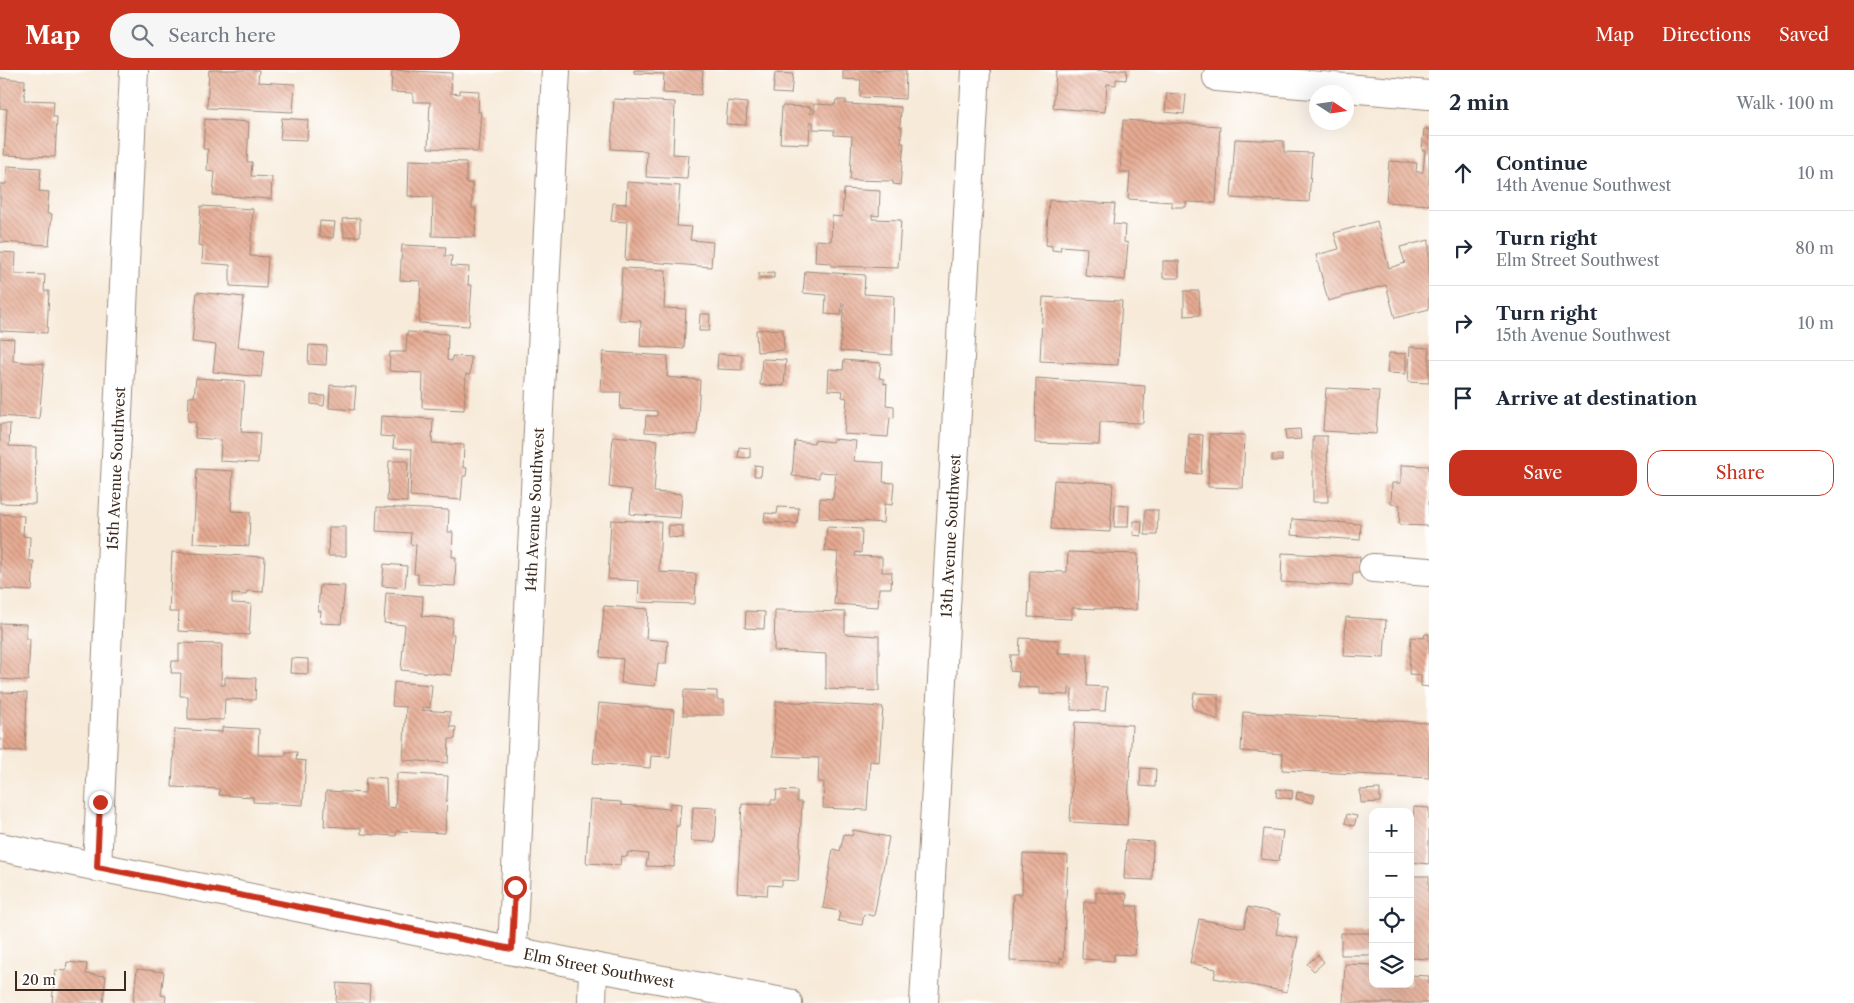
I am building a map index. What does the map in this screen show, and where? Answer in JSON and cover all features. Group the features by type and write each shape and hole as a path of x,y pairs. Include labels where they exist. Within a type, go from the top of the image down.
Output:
{"street":[{"name":"15th Avenue Southwest","path":"97,867 134,70"},
{"name":"14th Avenue Southwest","path":"512,949 556,70"},
{"name":"13th Avenue Southwest","path":"924,1003 976,70"},
{"path":"1217,77 1429,95"},
{"path":"1373,568 1429,572"},
{"name":"Elm Street Southwest","path":"0,847 512,949 593,967 788,1003"},
{"path":"592,1003 593,967"}],"building":[{"path":"209,70 259,70 258,82 295,84 293,112 207,108"},
{"path":"392,70 452,73 451,93 460,94 460,90 479,91 478,112 481,112 478,152 428,148 430,102 413,102 413,93 391,92"},
{"path":"634,70 703,70 701,95 663,93 664,74 634,73"},
{"path":"843,70 906,70 905,99 860,97 861,80 843,79"},
{"path":"1127,70 1126,80 1116,79 1116,85 1107,84 1105,112 1053,108 1056,71"},
{"path":"775,73 793,74 791,94 773,93"},
{"path":"0,78 25,80 24,100 54,101 53,117 57,117 55,157 4,155 7,109 0,108"},
{"path":"1167,93 1186,95 1184,114 1165,112"},
{"path":"614,99 675,102 673,154 689,155 687,179 646,177 647,151 611,149"},
{"path":"836,100 846,100 846,104 901,107 901,143 904,143 900,185 893,184 893,181 850,180 852,136 834,135 834,130 813,129 813,122 810,122 809,144 780,143 782,106 811,107 810,113 814,113 814,104 835,105"},
{"path":"728,101 747,103 746,125 726,124"},
{"path":"282,118 308,120 307,140 280,139"},
{"path":"205,119 249,122 247,162 252,162 251,176 272,177 271,199 213,195 215,172 207,171 208,149 203,149"},
{"path":"1123,120 1220,126 1216,203 1186,202 1186,207 1172,207 1172,202 1128,199 1130,172 1120,172"},
{"path":"1424,129 1429,129 1429,205 1386,202 1389,161 1417,163 1416,172 1423,172 1425,150 1422,150"},
{"path":"1235,139 1284,141 1284,152 1312,153 1309,202 1231,198"},
{"path":"409,160 466,162 466,183 472,183 472,208 476,208 475,237 432,236 433,197 408,196"},
{"path":"7,166 41,168 39,191 49,192 47,214 52,214 49,245 0,242 0,184 6,184"},
{"path":"627,182 680,186 677,226 692,227 690,240 713,242 711,267 625,260 627,222 611,221 613,203 626,204"},
{"path":"844,189 880,191 879,216 872,215 872,219 901,220 898,268 831,266 831,263 815,262 816,240 831,241 832,216 842,217"},
{"path":"1049,200 1115,204 1113,224 1125,225 1124,242 1128,243 1125,280 1085,276 1087,248 1061,246 1060,251 1052,250 1052,246 1046,245"},
{"path":"201,206 253,209 250,256 268,257 266,288 230,286 230,265 202,263 203,246 198,245"},
{"path":"360,218 360,236 344,237 342,219"},
{"path":"320,221 335,222 333,238 319,236"},
{"path":"1377,221 1389,268 1405,263 1400,247 1429,240 1429,309 1395,318 1386,285 1328,301 1316,255 1339,249 1334,233"},
{"path":"402,245 446,247 445,256 452,256 451,266 469,267 468,285 472,285 469,326 419,323 421,281 400,280"},
{"path":"0,252 16,253 15,274 45,275 44,291 49,291 47,333 0,331"},
{"path":"1163,261 1179,261 1179,278 1163,278"},
{"path":"622,268 666,270 664,308 686,309 684,349 640,346 641,321 619,320"},
{"path":"805,271 865,275 864,294 894,296 892,355 840,351 844,303 842,303 841,315 825,314 826,295 803,293"},
{"path":"774,272 774,278 759,278 759,273"},
{"path":"1184,291 1199,291 1200,315 1184,316"},
{"path":"197,292 244,297 238,347 265,350 261,377 213,372 216,345 192,342"},
{"path":"1043,297 1122,301 1118,365 1040,361"},
{"path":"700,314 710,314 709,331 699,331"},
{"path":"783,329 784,350 757,352 756,330"},
{"path":"407,332 448,334 447,360 452,361 452,356 471,357 470,375 466,374 464,410 422,408 423,373 389,371 390,352 406,352"},
{"path":"0,338 14,339 13,361 44,364 39,419 0,416"},
{"path":"309,345 327,346 326,365 308,364"},
{"path":"1410,347 1429,348 1429,383 1408,382"},
{"path":"603,352 668,356 667,377 700,380 697,435 645,432 646,416 657,416 657,411 620,409 621,392 601,392"},
{"path":"1389,353 1406,354 1406,374 1387,373"},
{"path":"718,354 742,355 742,370 717,369"},
{"path":"762,359 786,360 784,386 760,385"},
{"path":"844,360 881,363 879,378 884,379 884,384 887,383 886,405 894,406 894,418 890,417 888,437 844,434 847,398 842,397 843,391 828,390 829,369 843,370"},
{"path":"196,378 245,381 241,432 260,433 258,463 220,461 221,440 195,438 196,422 188,421 189,397 194,397"},
{"path":"1036,378 1145,386 1143,423 1100,422 1099,445 1035,443"},
{"path":"330,385 356,387 354,410 329,408"},
{"path":"1326,388 1379,391 1376,434 1323,431"},
{"path":"311,395 325,396 324,406 311,404"},
{"path":"381,416 433,419 432,443 464,445 463,467 467,468 466,476 463,476 461,500 410,496 412,449 393,448 394,437 380,436"},
{"path":"0,424 10,424 9,446 36,447 35,504 0,503"},
{"path":"1300,429 1301,439 1286,440 1285,430"},
{"path":"1189,434 1203,435 1201,474 1187,473"},
{"path":"1210,434 1245,435 1243,488 1208,487"},
{"path":"613,436 658,440 654,492 682,494 680,518 630,514 632,490 609,487"},
{"path":"1313,436 1327,436 1328,502 1313,502"},
{"path":"833,439 856,441 854,461 884,463 883,482 894,483 892,505 884,504 883,523 819,518 820,498 833,499 836,473 819,472 819,478 792,476 795,441 814,443 814,440 832,442"},
{"path":"739,447 750,448 750,458 738,457"},
{"path":"1272,455 1282,455 1282,461 1272,461"},
{"path":"389,461 408,461 407,502 387,501"},
{"path":"755,465 762,466 761,476 754,476"},
{"path":"1401,465 1429,466 1429,526 1399,525 1400,505 1391,504 1392,483 1401,483"},
{"path":"197,469 233,471 231,511 250,512 249,546 193,543"},
{"path":"1054,480 1113,483 1110,532 1051,529"},
{"path":"1115,505 1129,506 1128,527 1114,527"},
{"path":"377,507 449,510 448,532 453,532 452,557 456,557 455,586 418,584 418,574 414,574 416,545 410,544 411,533 376,531"},
{"path":"778,507 799,508 797,524 764,522 765,513 777,514"},
{"path":"1145,510 1158,510 1157,535 1145,535"},
{"path":"0,514 24,516 23,536 30,537 29,561 34,561 32,591 0,589"},
{"path":"1292,519 1361,524 1360,540 1291,535"},
{"path":"611,520 661,522 659,572 696,574 695,604 638,602 639,581 608,579"},
{"path":"1134,521 1142,521 1141,536 1133,535"},
{"path":"669,525 683,526 683,538 668,537"},
{"path":"329,527 346,527 346,556 328,556"},
{"path":"827,527 862,529 861,553 856,552 855,556 882,557 882,572 892,572 891,588 879,588 878,607 834,604 838,552 825,551"},
{"path":"172,552 265,557 263,592 247,591 246,595 232,594 232,603 251,604 249,635 178,631 179,612 169,612"},
{"path":"1068,552 1138,554 1136,610 1072,608 1072,619 1028,617 1030,571 1067,572"},
{"path":"1282,553 1360,557 1359,573 1353,573 1352,586 1281,582"},
{"path":"384,564 407,566 405,588 382,586"},
{"path":"320,585 345,586 341,624 320,623 321,611 318,611"},
{"path":"386,593 423,596 422,616 453,619 451,634 454,634 451,675 401,670 405,625 384,623"},
{"path":"604,606 648,609 646,639 668,641 666,664 658,664 655,686 621,683 623,659 600,657"},
{"path":"775,610 845,612 845,634 879,636 879,691 826,689 826,654 774,651"},
{"path":"746,611 765,612 764,629 745,628"},
{"path":"1346,617 1386,620 1384,658 1344,656"},
{"path":"0,623 26,624 26,639 30,639 28,681 0,679"},
{"path":"1425,634 1429,634 1429,687 1421,686 1421,675 1409,674 1411,637 1424,638"},
{"path":"1020,638 1059,640 1058,653 1088,654 1087,686 1107,687 1105,711 1071,710 1072,689 1069,688 1069,695 1040,694 1040,688 1018,687 1019,672 1010,671 1011,655 1019,655"},
{"path":"179,643 222,644 221,685 225,685 225,677 256,678 255,700 225,699 224,720 188,719 188,696 180,696 181,673 171,673 172,661 179,661"},
{"path":"291,658 308,659 308,674 290,673"},
{"path":"394,682 432,685 430,708 423,707 422,710 450,712 450,727 456,727 455,739 449,739 448,763 403,760 406,707 392,706"},
{"path":"684,690 717,691 717,700 724,700 724,715 683,715"},
{"path":"0,692 27,693 25,751 0,750"},
{"path":"1194,693 1218,694 1218,720 1192,708"},
{"path":"776,701 883,707 879,762 870,761 867,810 823,808 824,782 818,782 819,758 773,756"},
{"path":"599,703 674,710 670,757 651,756 650,768 593,763"},
{"path":"1243,712 1429,723 1429,778 1282,770 1283,754 1241,751"},
{"path":"1075,722 1132,725 1127,825 1070,822"},
{"path":"222,727 259,729 258,755 286,756 286,752 297,752 296,760 306,761 303,805 253,802 253,797 219,795 220,789 172,787 175,729 222,732"},
{"path":"1141,768 1156,769 1155,787 1140,786"},
{"path":"397,773 448,776 445,833 397,831 396,836 361,834 361,828 324,826 326,791 365,793 366,777 386,778 387,807 395,808"},
{"path":"1277,789 1293,791 1292,799 1276,797"},
{"path":"1380,789 1380,802 1361,803 1360,790"},
{"path":"777,790 797,791 797,802 802,802 798,881 782,880 782,886 768,885 767,895 737,893 742,804 771,805 771,800 776,800"},
{"path":"1297,792 1315,795 1313,803 1296,799"},
{"path":"590,800 621,802 621,805 670,809 670,803 681,804 679,826 676,826 674,867 646,866 648,854 628,852 627,857 621,856 620,865 586,863"},
{"path":"693,807 717,808 715,842 691,841"},
{"path":"1414,808 1429,808 1429,864 1414,862"},
{"path":"1347,814 1357,816 1354,826 1345,823"},
{"path":"1264,829 1283,831 1279,861 1261,859"},
{"path":"853,830 889,837 874,916 864,914 862,925 838,921 840,911 823,908 833,849 840,851 844,834 852,836"},
{"path":"1126,840 1153,842 1152,880 1124,879"},
{"path":"1023,854 1068,856 1063,959 1060,958 1060,963 1010,961 1013,894 1022,894"},
{"path":"1414,876 1429,876 1429,959 1414,958"},
{"path":"1096,892 1127,894 1126,906 1138,906 1135,955 1114,954 1114,961 1082,959 1084,902 1096,902"},
{"path":"1248,907 1280,914 1276,934 1298,938 1287,992 1214,978 1216,969 1190,963 1199,919 1244,928"},
{"path":"1341,933 1369,933 1369,955 1341,955"},
{"path":"1318,955 1324,962 1314,971 1307,964"},
{"path":"67,962 87,964 86,974 106,976 103,1003 52,1003 55,970 66,971"},
{"path":"1345,964 1369,965 1369,988 1414,988 1414,975 1429,976 1429,1003 1343,1003"},
{"path":"137,969 164,972 161,995 166,996 165,1003 133,1003"},
{"path":"337,983 370,985 369,1003 336,1003"}],"route":[{"path":"100,802 97,867 512,949 515,887"}]}
